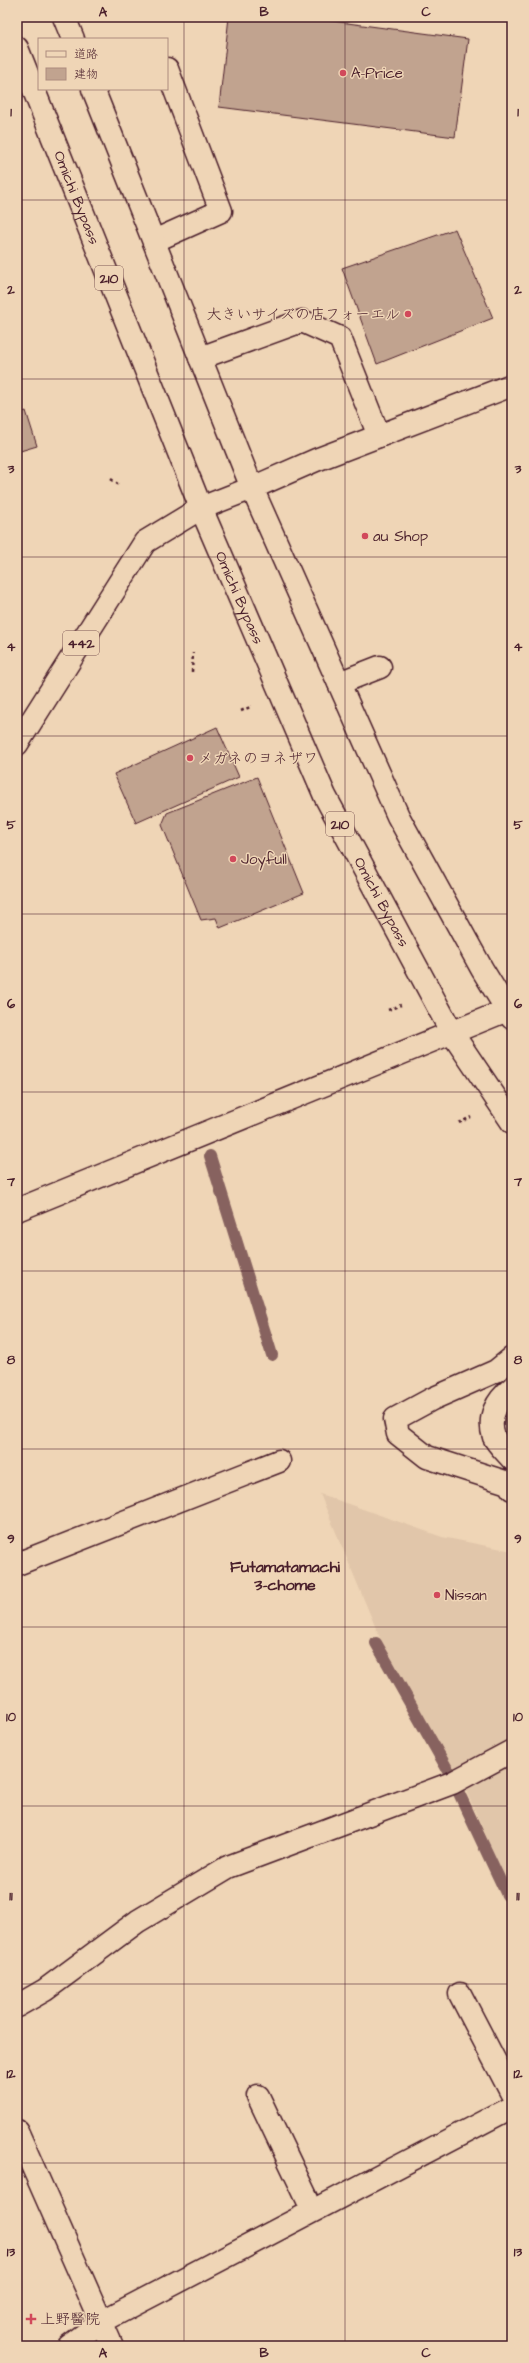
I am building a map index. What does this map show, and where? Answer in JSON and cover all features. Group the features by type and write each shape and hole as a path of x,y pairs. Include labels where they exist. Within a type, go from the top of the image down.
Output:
{"main road":[{"path":"64,17 73,38"},
{"name":"Omichi Bypass","path":"17,48 201,508 325,796 452,1033 512,1122"},
{"path":"154,241 221,211 168,72"},
{"path":"17,1210 452,1033 510,1012 398,816 252,488 94,90"},
{"path":"200,358 302,321 340,338 379,436"},
{"path":"252,488 379,436 512,385"},
{"name":"442","path":"17,744 145,542 201,508 252,488"},
{"path":"339,684 380,666"},
{"path":"512,1358 496,1372 432,1399 395,1419 398,1434 427,1457 508,1483 512,1488"},
{"path":"512,1388 501,1397 491,1417 494,1438 512,1459"},
{"path":"17,1564 279,1461"},
{"path":"17,2006 45,1990 138,1921 228,1868 452,1783 512,1751"},
{"path":"460,1994 512,2094"},
{"path":"258,2096 313,2211"},
{"path":"68,2346 102,2322 512,2107"},
{"path":"17,2131 112,2346"}],"path":[{"path":"110,479 119,485"},
{"path":"192,672 193,653"},
{"path":"241,711 253,706"},
{"path":"388,1010 406,1002"},
{"path":"459,1123 474,1115"}],"shaded area":[{"name":"Nissan","path":"320,1494 442,1537 512,1551 512,1742 456,1772 380,1638"},
{"path":"512,1759 512,1894 463,1784"}],"building":[{"name":"A-Price","path":"229,17 302,17 468,39 455,137 219,107"},
{"path":"455,229 493,318 377,364 342,268"},
{"path":"26,411 37,446 17,452 17,414"},
{"path":"217,727 239,777 136,823 114,774"},
{"name":"Joyfull","path":"257,777 304,893 220,928 216,918 201,920 162,825 167,813"}],"waterway":[{"path":"210,1156 272,1355"},
{"path":"376,1643 449,1772"},
{"path":"457,1789 507,1895"}],"place":[{"name":"A-Price","path":"343,73"},
{"name":"大きいサイズの店フォーエル","path":"408,314"},
{"name":"au Shop","path":"365,536"},
{"name":"メガネのヨネザワ","path":"190,758"},
{"name":"Joyfull","path":"233,859"},
{"name":"Nissan","path":"437,1595"},
{"name":"上野醫院","path":"31,2319"}],"district":[{"name":"Futamatamachi 3-chome","path":"285,1575"}]}
